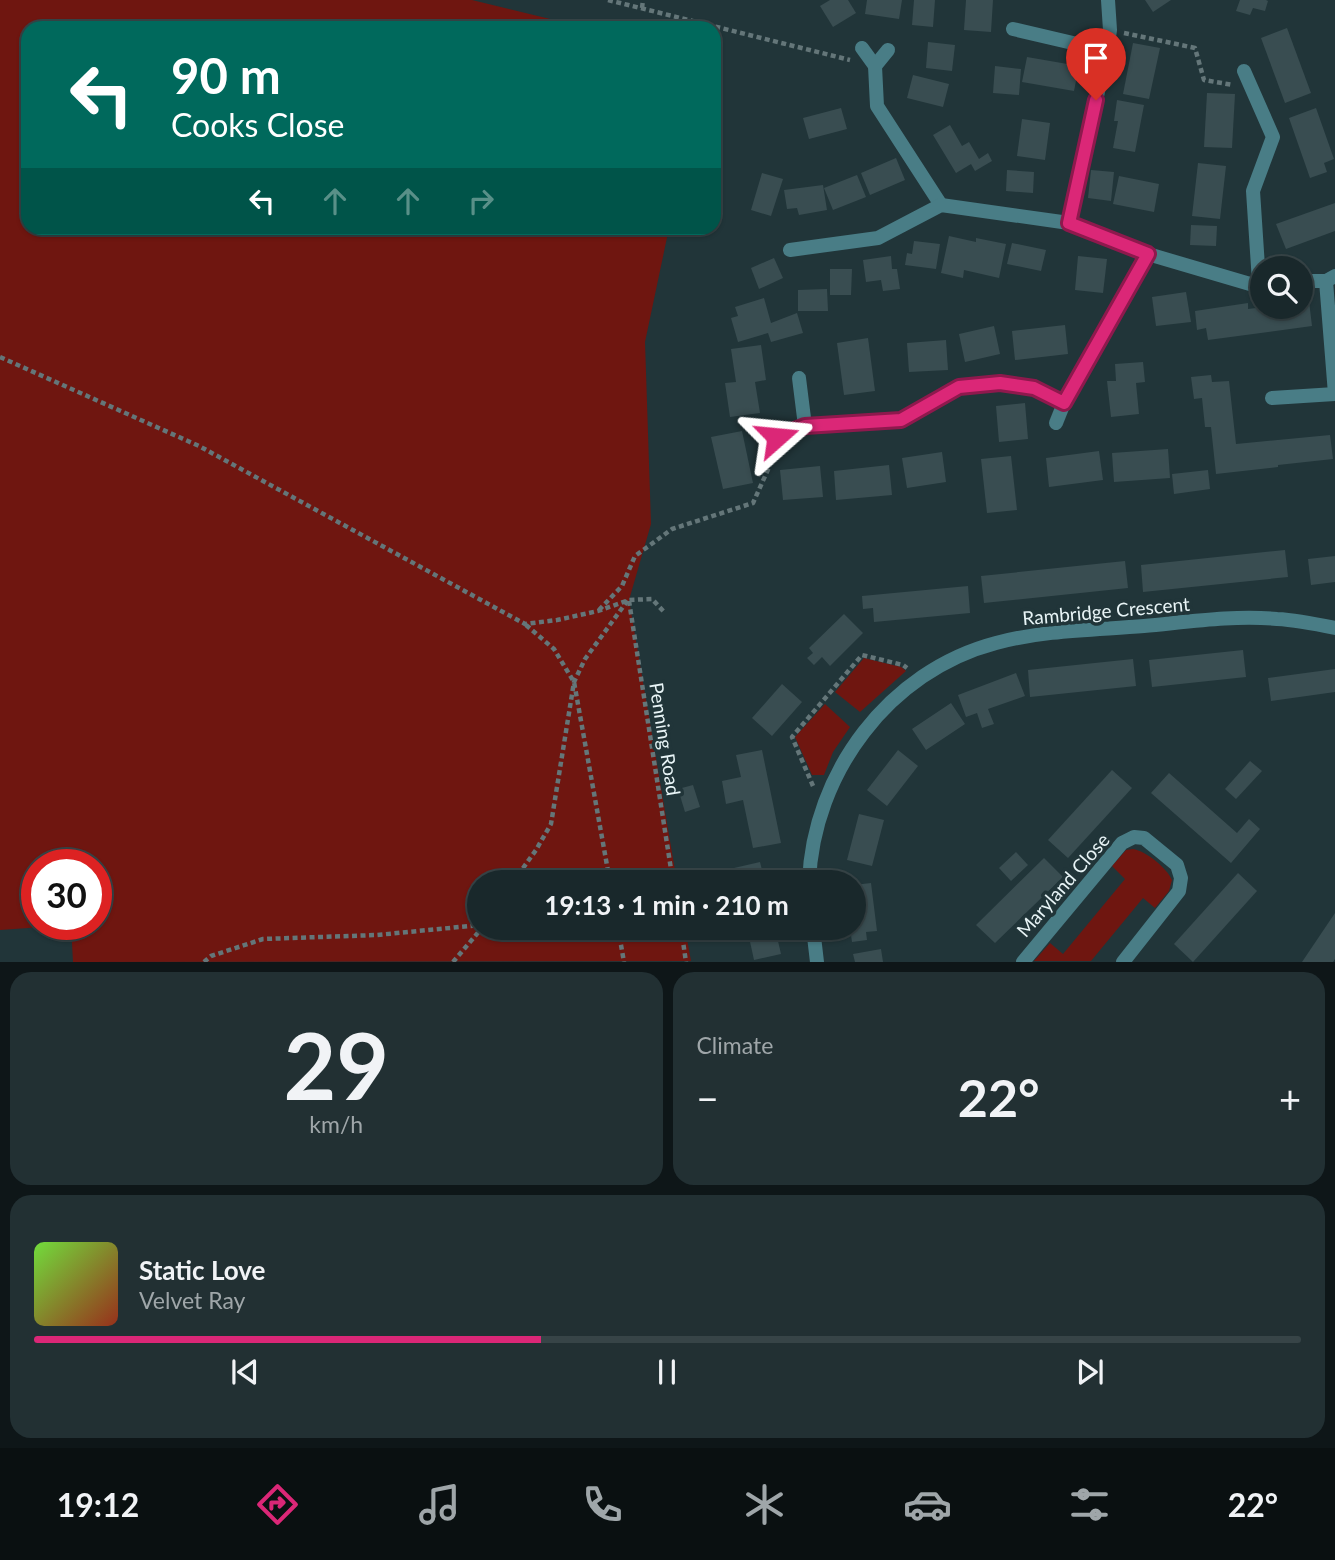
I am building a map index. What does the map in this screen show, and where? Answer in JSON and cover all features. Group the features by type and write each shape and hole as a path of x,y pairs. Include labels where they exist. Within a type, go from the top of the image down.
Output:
{"street":[{"path":"1069,223 1107,51 1110,30 1108,0"},
{"path":"1013,29 1107,51"},
{"path":"862,48 875,66 877,106 942,205"},
{"path":"875,66 888,50"},
{"path":"1244,71 1273,137 1253,191 1259,256"},
{"path":"790,250 878,238 942,205 1069,223 1148,254 1250,284"},
{"path":"1056,423 1064,403 1148,254"},
{"path":"1272,398 1335,394 1330,278"},
{"path":"799,378 805,426"},
{"path":"781,435 805,426 901,420 959,387 1000,383 1034,388 1064,403"},
{"name":"Rambridge Crescent","path":"810,870 813,843 822,807 841,764 854,743 880,713 920,678 955,658 995,643 1040,634 1242,618 1278,619 1335,628"},
{"name":"Maryland Close","path":"1023,961 1122,843 1134,837 1144,838 1177,866 1181,878 1179,891 1123,961"},
{"path":"814,940 817,961"}],"path":[{"path":"607,0 694,21"},
{"path":"642,8 643,0"},
{"path":"721,28 875,66"},
{"path":"1110,30 1195,48 1204,80 1252,89"},
{"path":"0,357 199,446 525,624 554,649 574,682 608,870"},
{"path":"598,611 622,586 635,556 672,530 752,503 781,435"},
{"path":"525,624 598,611 629,600 652,599 665,613"},
{"path":"522,870 551,824 574,682 585,659 629,600"},
{"name":"Penning Road","path":"629,600 671,870"},
{"path":"814,787 792,737 862,655 903,665 920,678"},
{"path":"204,961 211,956 263,939 377,935 467,927"},
{"path":"453,961 470,940"},
{"path":"620,940 624,961"},
{"path":"683,940 686,961"}],"shaded area":[{"path":"0,0 472,0 558,21 21,21 21,235 668,235 645,342 651,524 629,600 675,870 467,870 467,940 687,940 691,961 73,962 72,940 112,940 112,849 21,849 21,929 0,930"},
{"path":"864,658 901,667 906,671 860,712 835,692"},
{"path":"825,704 850,727 833,752 824,775 812,775 795,737"},
{"path":"1133,849 1156,861 1172,880 1169,891 1155,908 1143,898 1091,961 1034,961 1050,943 1063,954 1125,879 1112,866 1126,850"}],"building":[{"path":"830,0 848,0 856,13 833,27 820,6"},
{"path":"867,0 902,0 899,19 865,14"},
{"path":"914,0 935,0 933,27 912,25"},
{"path":"966,0 993,0 991,32 964,30"},
{"path":"1145,0 1171,0 1153,12"},
{"path":"1240,0 1268,1 1265,11 1253,8 1250,15 1236,11"},
{"path":"1287,28 1311,93 1285,103 1261,38"},
{"path":"928,42 955,45 952,71 926,68"},
{"path":"1133,43 1160,48 1149,99 1123,94"},
{"path":"1027,57 1079,66 1074,91 1022,82"},
{"path":"995,66 1021,69 1019,95 993,93"},
{"path":"913,75 949,84 943,107 907,98"},
{"path":"1207,93 1235,94 1232,148 1204,147"},
{"path":"1117,100 1144,105 1135,152 1113,148 1118,121 1114,121"},
{"path":"841,108 847,129 809,139 803,118"},
{"path":"1316,108 1334,159 1324,163 1327,172 1310,178 1289,118"},
{"path":"1022,119 1050,123 1045,160 1017,156"},
{"path":"950,125 962,146 969,142 979,159 988,153 992,161 975,171 971,164 956,173 933,135"},
{"path":"896,158 905,180 870,195 861,173"},
{"path":"1198,163 1226,166 1220,219 1192,216"},
{"path":"1007,170 1034,172 1033,193 1006,191"},
{"path":"1091,170 1114,172 1111,201 1088,198"},
{"path":"762,173 783,179 771,216 751,210"},
{"path":"857,175 866,197 833,210 824,188"},
{"path":"1119,176 1159,184 1154,212 1113,204"},
{"path":"823,185 827,210 799,215 797,208 787,209 784,190"},
{"path":"1335,203 1335,231 1286,249 1276,224"},
{"path":"1191,225 1217,226 1216,246 1190,245"},
{"path":"949,236 976,242 976,238 1006,244 999,278 964,270 963,278 941,273"},
{"path":"914,241 940,244 936,269 905,265 907,253 912,254"},
{"path":"1012,243 1046,250 1041,271 1007,264"},
{"path":"891,256 892,269 897,269 900,289 883,291 881,280 866,282 863,260"},
{"path":"1078,256 1107,259 1103,293 1075,290"},
{"path":"774,258 783,278 759,289 751,268"},
{"path":"830,269 852,269 851,295 830,295"},
{"path":"827,289 828,311 798,311 798,290"},
{"path":"1186,292 1191,322 1156,326 1152,297"},
{"path":"764,298 771,323 797,313 803,333 771,342 768,333 738,342 731,318 738,316 735,307"},
{"path":"1248,303 1250,319 1311,319 1312,326 1208,340 1206,328 1197,330 1195,311"},
{"path":"1065,325 1068,354 1015,360 1012,331"},
{"path":"994,326 1000,354 965,362 959,334"},
{"path":"868,338 875,391 844,395 837,343"},
{"path":"946,340 948,370 909,372 907,343"},
{"path":"761,345 766,380 755,382 760,413 730,417 725,383 736,382 731,349"},
{"path":"1143,362 1145,382 1136,383 1139,414 1111,417 1107,381 1116,381 1115,364"},
{"path":"1211,375 1212,382 1229,381 1236,444 1330,435 1333,459 1216,474 1211,427 1205,427 1202,398 1194,399 1191,377"},
{"path":"1025,403 1028,439 999,442 996,406"},
{"path":"742,431 753,483 723,489 711,437"},
{"path":"1168,449 1170,478 1114,482 1112,453"},
{"path":"1099,451 1103,480 1049,487 1046,458"},
{"path":"942,452 946,482 907,488 902,458"},
{"path":"1011,456 1017,510 987,513 981,459"},
{"path":"889,465 892,495 836,500 834,471"},
{"path":"820,466 823,497 783,500 780,470"},
{"path":"1208,470 1210,489 1174,494 1172,474"},
{"path":"1285,550 1288,577 1143,592 1141,565"},
{"path":"1335,556 1335,582 1311,585 1308,559"},
{"path":"1125,561 1128,588 984,603 981,576"},
{"path":"968,586 970,613 874,622 873,608 863,609 862,596"},
{"path":"844,614 863,633 830,666 822,657 814,665 807,658 813,653 809,648"},
{"path":"1243,650 1246,677 1152,687 1149,660"},
{"path":"1133,659 1136,686 1030,697 1028,670"},
{"path":"1335,669 1335,692 1271,701 1268,678"},
{"path":"1016,673 1025,696 988,709 994,724 982,728 977,713 966,717 958,695"},
{"path":"782,684 802,702 772,736 752,718"},
{"path":"951,703 965,724 926,750 912,729"},
{"path":"762,750 781,843 753,848 743,800 726,804 722,781 741,777 736,755"},
{"path":"898,750 918,766 887,806 867,790"},
{"path":"1250,761 1262,771 1236,799 1225,789"},
{"path":"1112,770 1132,788 1068,858 1048,840"},
{"path":"1169,773 1237,833 1249,819 1260,829 1231,863 1151,793"},
{"path":"693,785 700,807 685,812 678,789"},
{"path":"859,814 884,820 872,866 847,860"},
{"path":"1016,852 1028,865 1011,881 999,868"},
{"path":"1044,858 1063,877 995,943 976,925"},
{"path":"760,862 762,870 734,870"},
{"path":"1238,873 1257,891 1193,962 1174,944"},
{"path":"871,883 877,931 866,932 866,884"},
{"path":"1335,913 1333,962 1302,962"},
{"path":"750,940 778,940 781,954 754,960"},
{"path":"881,949 883,962 855,962 853,954"}],"route":[{"path":"777,437 805,426 901,420 959,387 1000,383 1034,388 1064,403 1148,254 1069,223 1096,100"}]}
